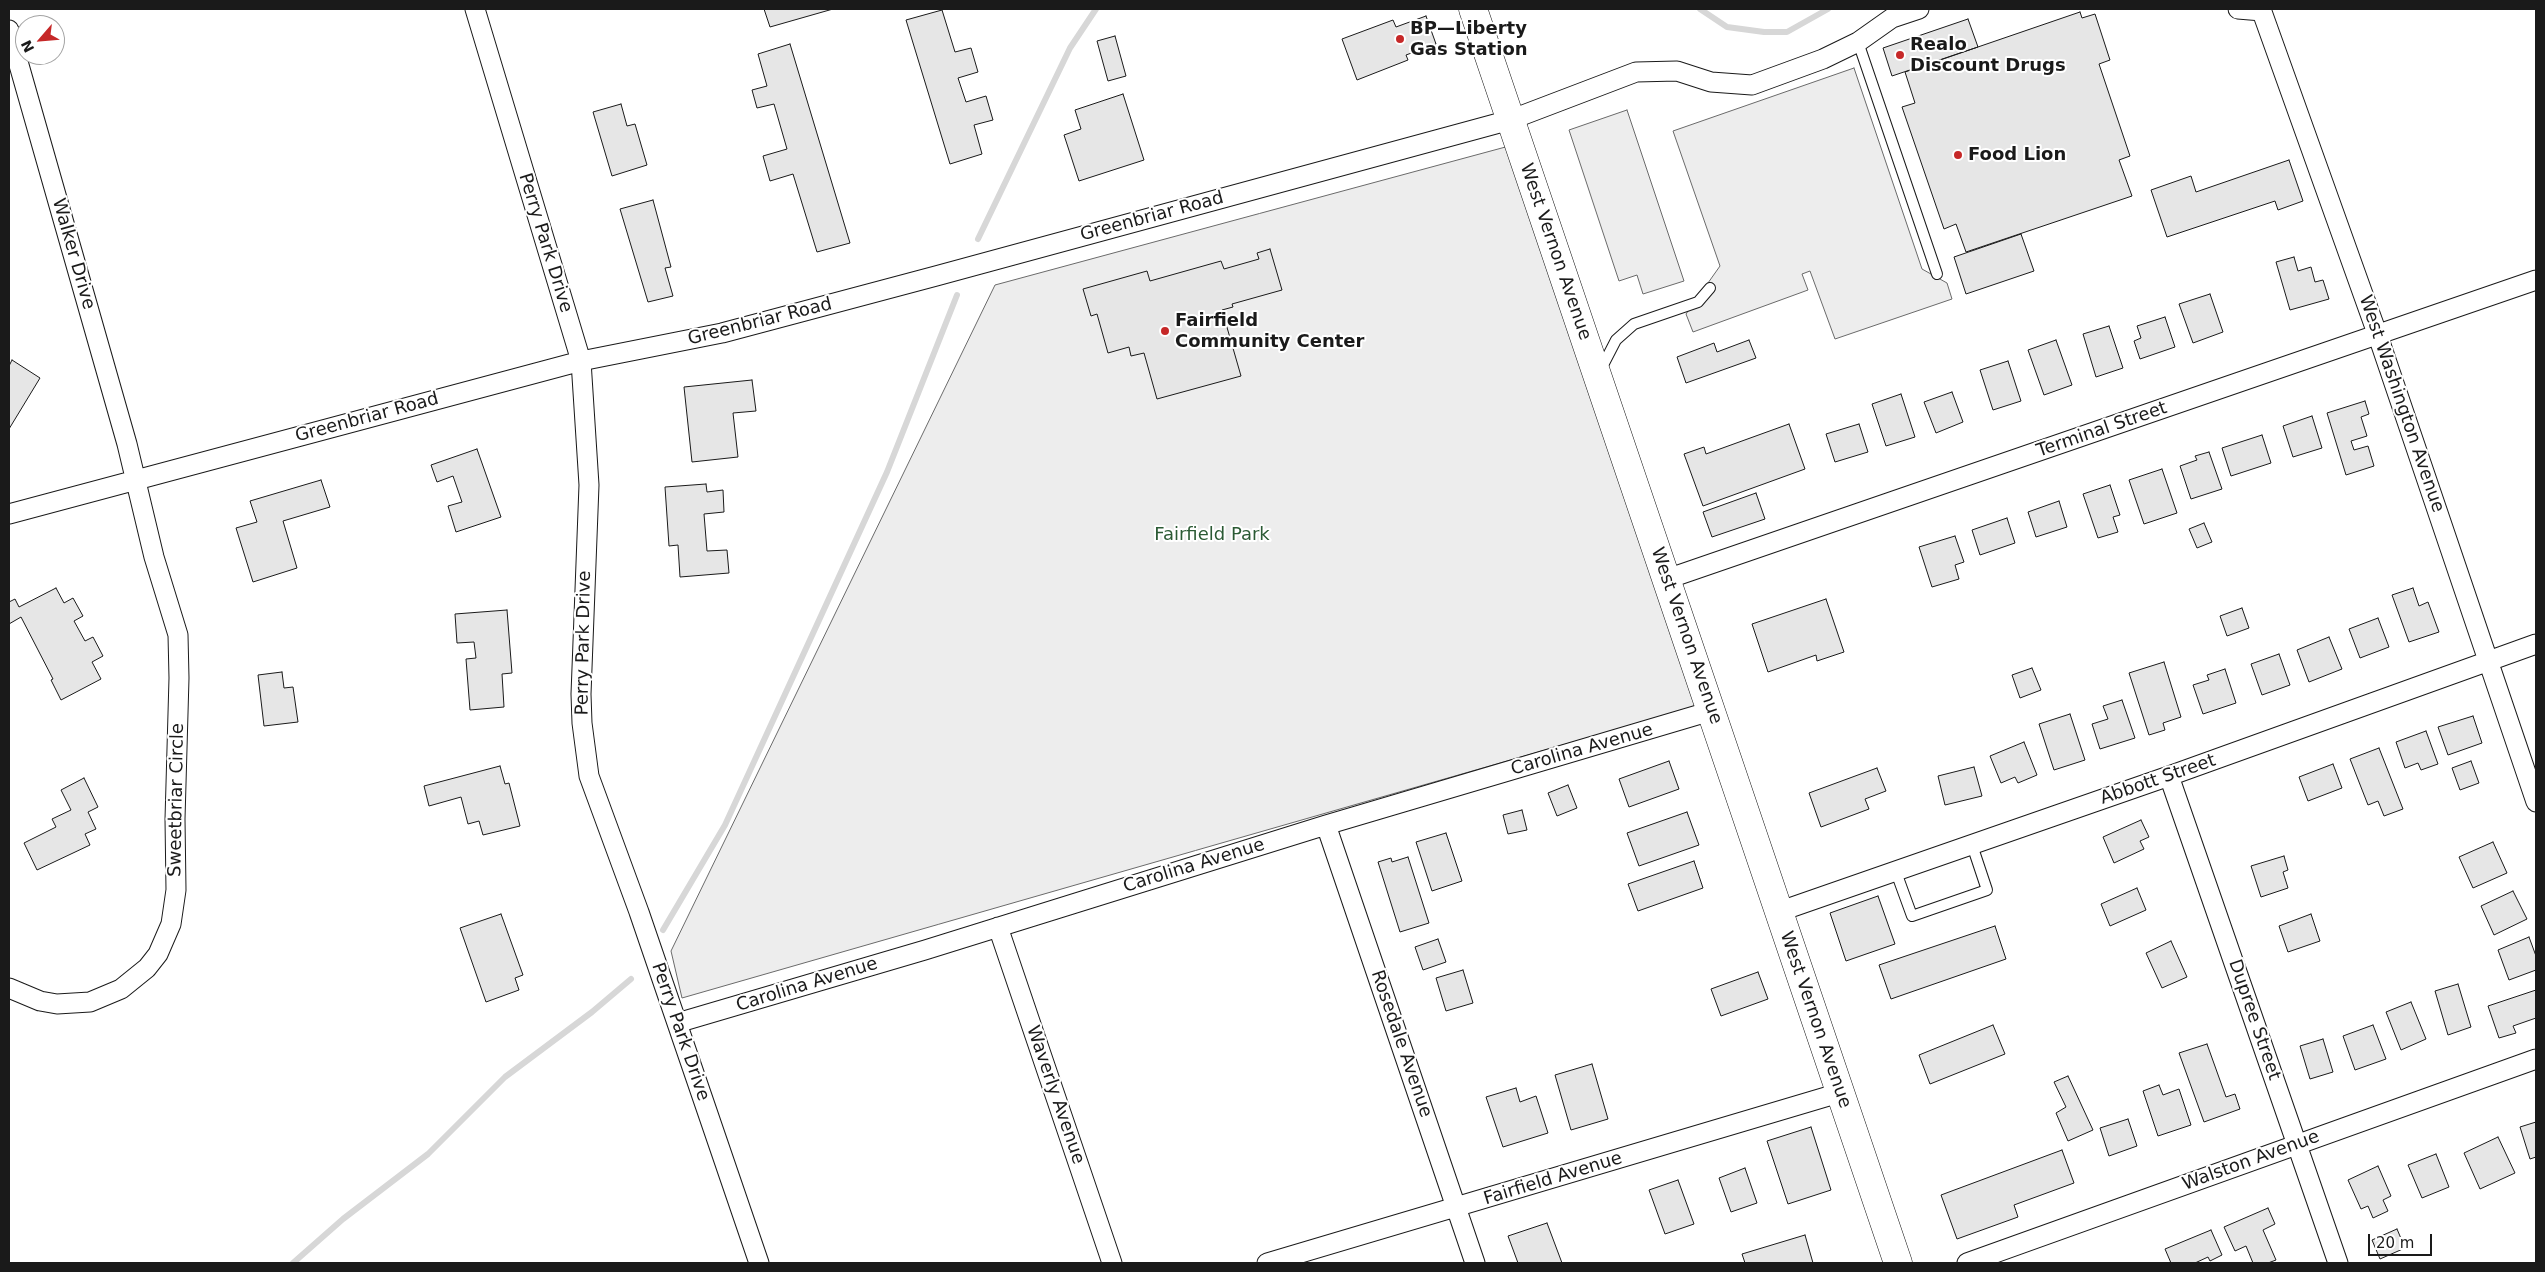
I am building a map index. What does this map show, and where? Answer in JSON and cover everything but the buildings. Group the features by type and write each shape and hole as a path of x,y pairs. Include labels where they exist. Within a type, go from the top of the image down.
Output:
{"main road":[{"name":"West Vernon Avenue","path":"1473,9 1898,1263"}],"street":[{"name":"Perry Park Drive","path":"475,9 580,361 588,484 581,694 586,760 600,809 639,912 759,1263"},
{"name":"Greenbriar Road","path":"9,514 580,361 722,334 1510,120 1636,72 1677,71 1712,82 1752,85 1823,59 1858,42 1892,18 1919,9"},
{"path":"2238,9 2261,10"},
{"name":"West Washington Avenue","path":"2261,10 2378,336 2536,802"},
{"name":"Walker Drive","path":"9,30 127,444 134,479"},
{"name":"Terminal Street","path":"1667,579 2378,336 2536,280"},
{"name":"Sweetbriar Circle","path":"9,988 40,1001 57,1004 82,1003 106,997 121,989 147,968 158,954 171,924 176,890 178,635 134,479"},
{"name":"Abbott Street","path":"1778,912 2169,776 2536,644"},
{"name":"Carolina Avenue","path":"677,1023 1326,825 1711,711"},
{"name":"Dupree Street","path":"2169,776 2338,1263"},
{"name":"Rosedale Avenue","path":"1326,825 1475,1263"},
{"name":"Waverly Avenue","path":"998,926 1112,1263"},
{"name":"Walston Avenue","path":"1967,1263 2536,1059"},
{"name":"Fairfield Avenue","path":"1267,1263 1839,1093"}],"lane":[{"path":"1858,42 1937,274"},
{"path":"1598,376 1616,340 1634,324 1698,302 1710,288"},
{"path":"1896,872 1912,916 1987,890 1972,845"}],"shaded area":[{"path":"1854,68 1922,269 1947,283 1952,299 1835,339 1810,271 1802,274 1808,290 1693,332 1686,314 1720,266 1673,131"},
{"path":"1627,110 1684,281 1643,294 1637,275 1619,281 1569,130"},
{"name":"Fairfield Park","path":"1524,142 1709,703 682,998 671,951 995,285"}],"waterway":[{"path":"978,239 1070,48 1096,9"},
{"path":"1700,9 1727,27 1764,32 1787,32 1828,9"},
{"path":"663,930 725,825 887,472 957,295"},
{"path":"293,1263 343,1219 428,1154 505,1077 592,1012 631,979"}],"place":[{"name":"BP—Liberty Gas Station","path":"1400,39"},
{"name":"Realo Discount Drugs","path":"1900,55"},
{"name":"Food Lion","path":"1958,155"},
{"name":"Fairfield Community Center","path":"1165,331"}]}
